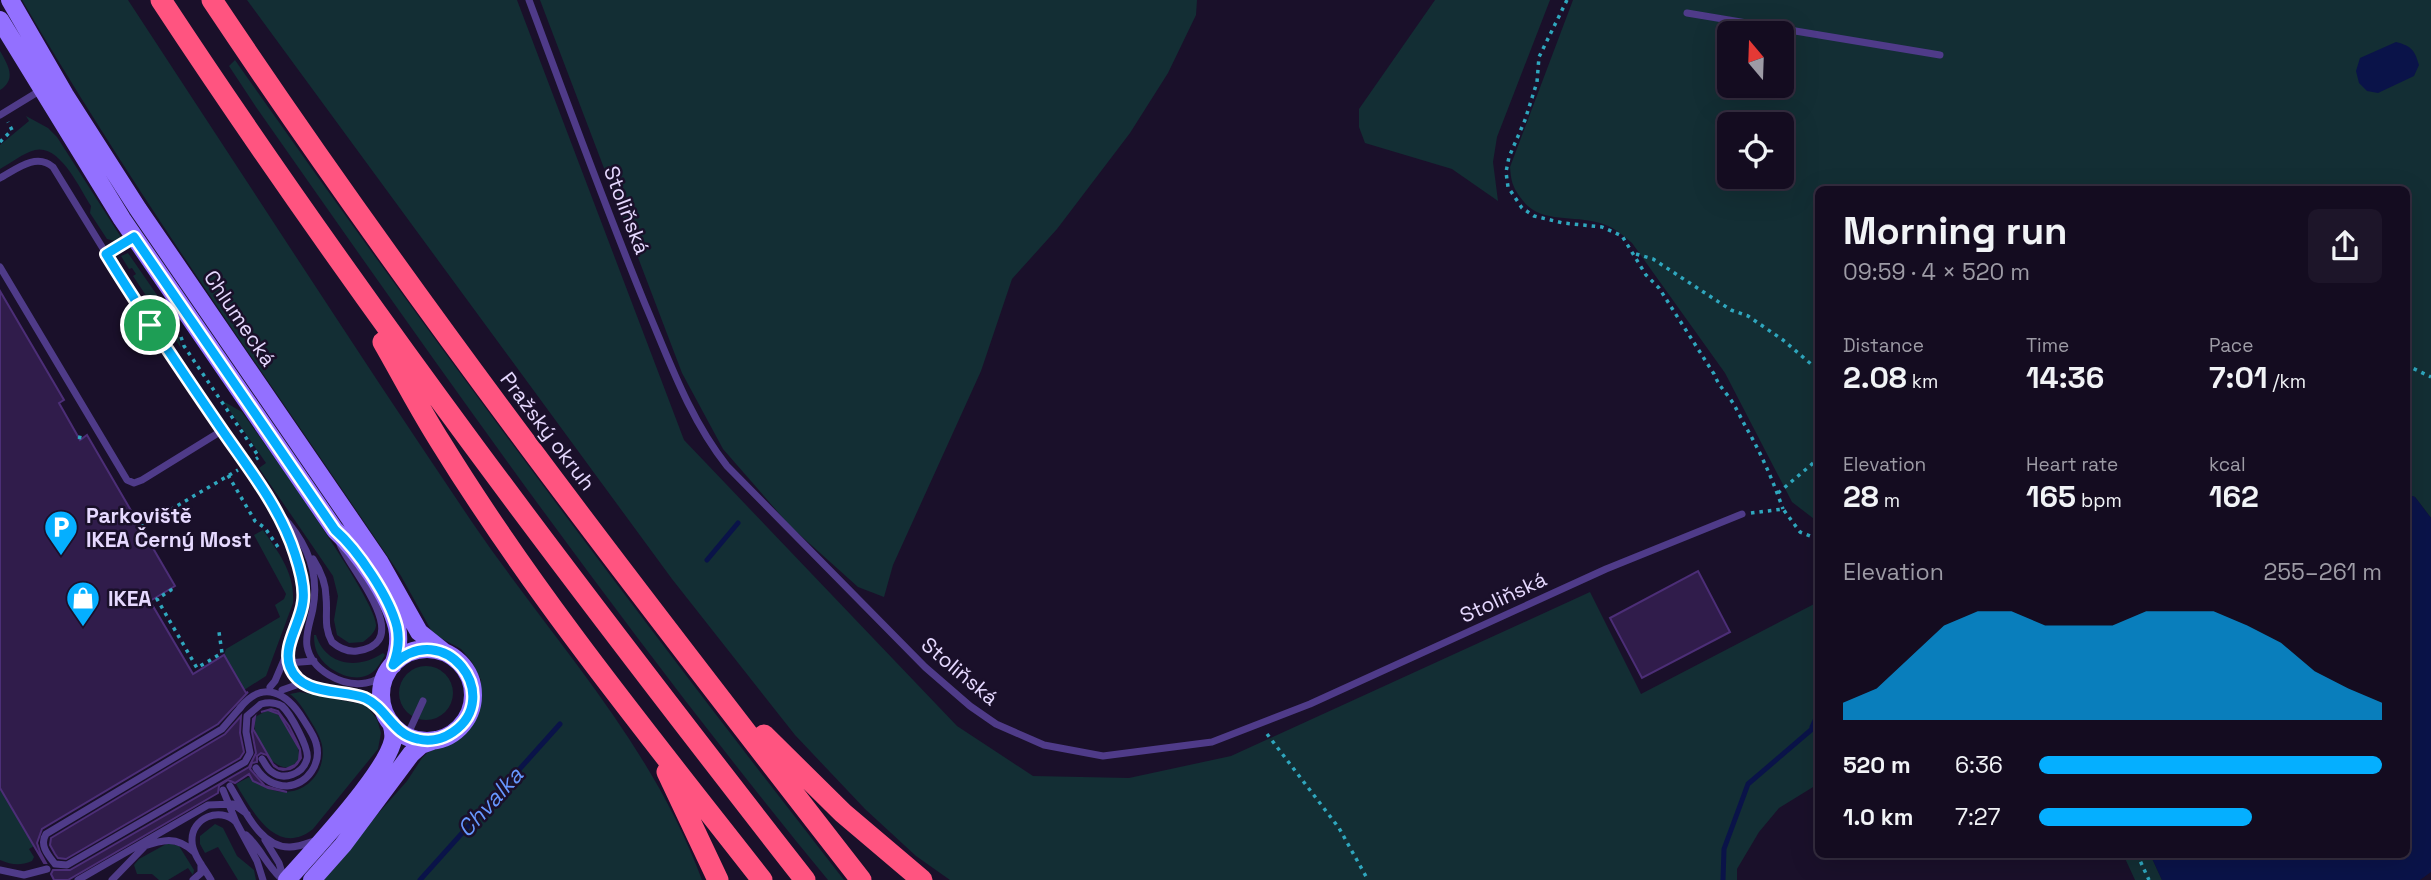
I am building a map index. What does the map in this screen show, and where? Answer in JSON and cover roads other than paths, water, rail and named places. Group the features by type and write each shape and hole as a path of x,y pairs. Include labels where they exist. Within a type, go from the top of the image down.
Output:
{"highway":[{"path":"161,0 336,256 604,620 805,880"},
{"name":"Pražský okruh","path":"212,0 292,119 544,467 861,880"},
{"path":"336,256 440,443 502,537 566,626 762,880"},
{"path":"707,679 827,797 922,880"},
{"path":"648,732 718,880"}],"main road":[{"name":"Chlumecká","path":"10,0 57,81 151,229 379,561 419,632 433,646 444,652"},
{"name":"Chlumecká","path":"0,20 134,237 335,530 349,543 364,564 392,614 398,640 391,667"},
{"path":"285,880 324,838 384,761 393,741 381,695 383,681 391,667 404,655 417,650 444,652 466,670 472,697 469,713 461,725 449,735 421,746 411,754 343,845 313,878"},
{"path":"389,719 407,736 420,740 435,740"}],"lane":[{"name":"Stoliňská","path":"529,0 607,212 685,400 710,446 726,466 925,667 970,706 996,724 1044,745 1103,757 1212,742 1310,704 1606,569 1742,514"},
{"path":"1687,13 1941,55"},
{"path":"0,115 57,81"},
{"path":"0,178 31,162 49,163 150,325 281,515 295,530 318,568 325,586 325,621 332,642 349,651 357,651 372,645 381,632 381,618 365,584 341,549 335,530"},
{"path":"106,254 134,237"},
{"path":"0,267 127,480 142,480 223,430"},
{"path":"270,687 285,665 302,609 303,594 295,553 281,515"},
{"path":"306,548 313,569 315,589 306,640 314,662 331,676 352,683 373,681 391,667"},
{"path":"285,665 314,662"},
{"path":"285,665 303,683 322,690 361,697 374,703 389,719"},
{"path":"282,690 303,683"},
{"path":"256,768 265,779 289,786 308,776 315,766 318,755 316,742 295,706 282,695 268,692 248,699 222,729 46,834 42,843 53,862 63,866 245,762 250,753 246,732 247,716 253,708 272,703 282,706 306,744 307,759 303,767 287,776 273,773 262,759"},
{"path":"407,736 423,701"},
{"path":"263,880 257,861 229,804 227,788 259,830 279,863 285,880"},
{"path":"78,880 208,804 238,806 247,814"},
{"path":"210,879 192,847 192,835 200,822 211,816 225,814 256,844 271,869 285,880"},
{"path":"259,830 270,841 288,848 324,838"},
{"path":"113,879 159,832"},
{"path":"124,853 164,839 172,839 186,845 199,859 201,873 193,880"},
{"path":"881,846 912,880"},
{"path":"0,870 24,875 47,869"}],"waterway":[{"name":"Chvalka","path":"707,560 738,523"},
{"path":"1812,727 1815,720"},
{"name":"Chvalka","path":"420,880 560,724"},
{"path":"1723,880 1724,849 1748,784 1815,727"}],"place":[{"name":"Parkoviště IKEA Černý Most","path":"61,557"},
{"name":"IKEA","path":"83,628"}]}
